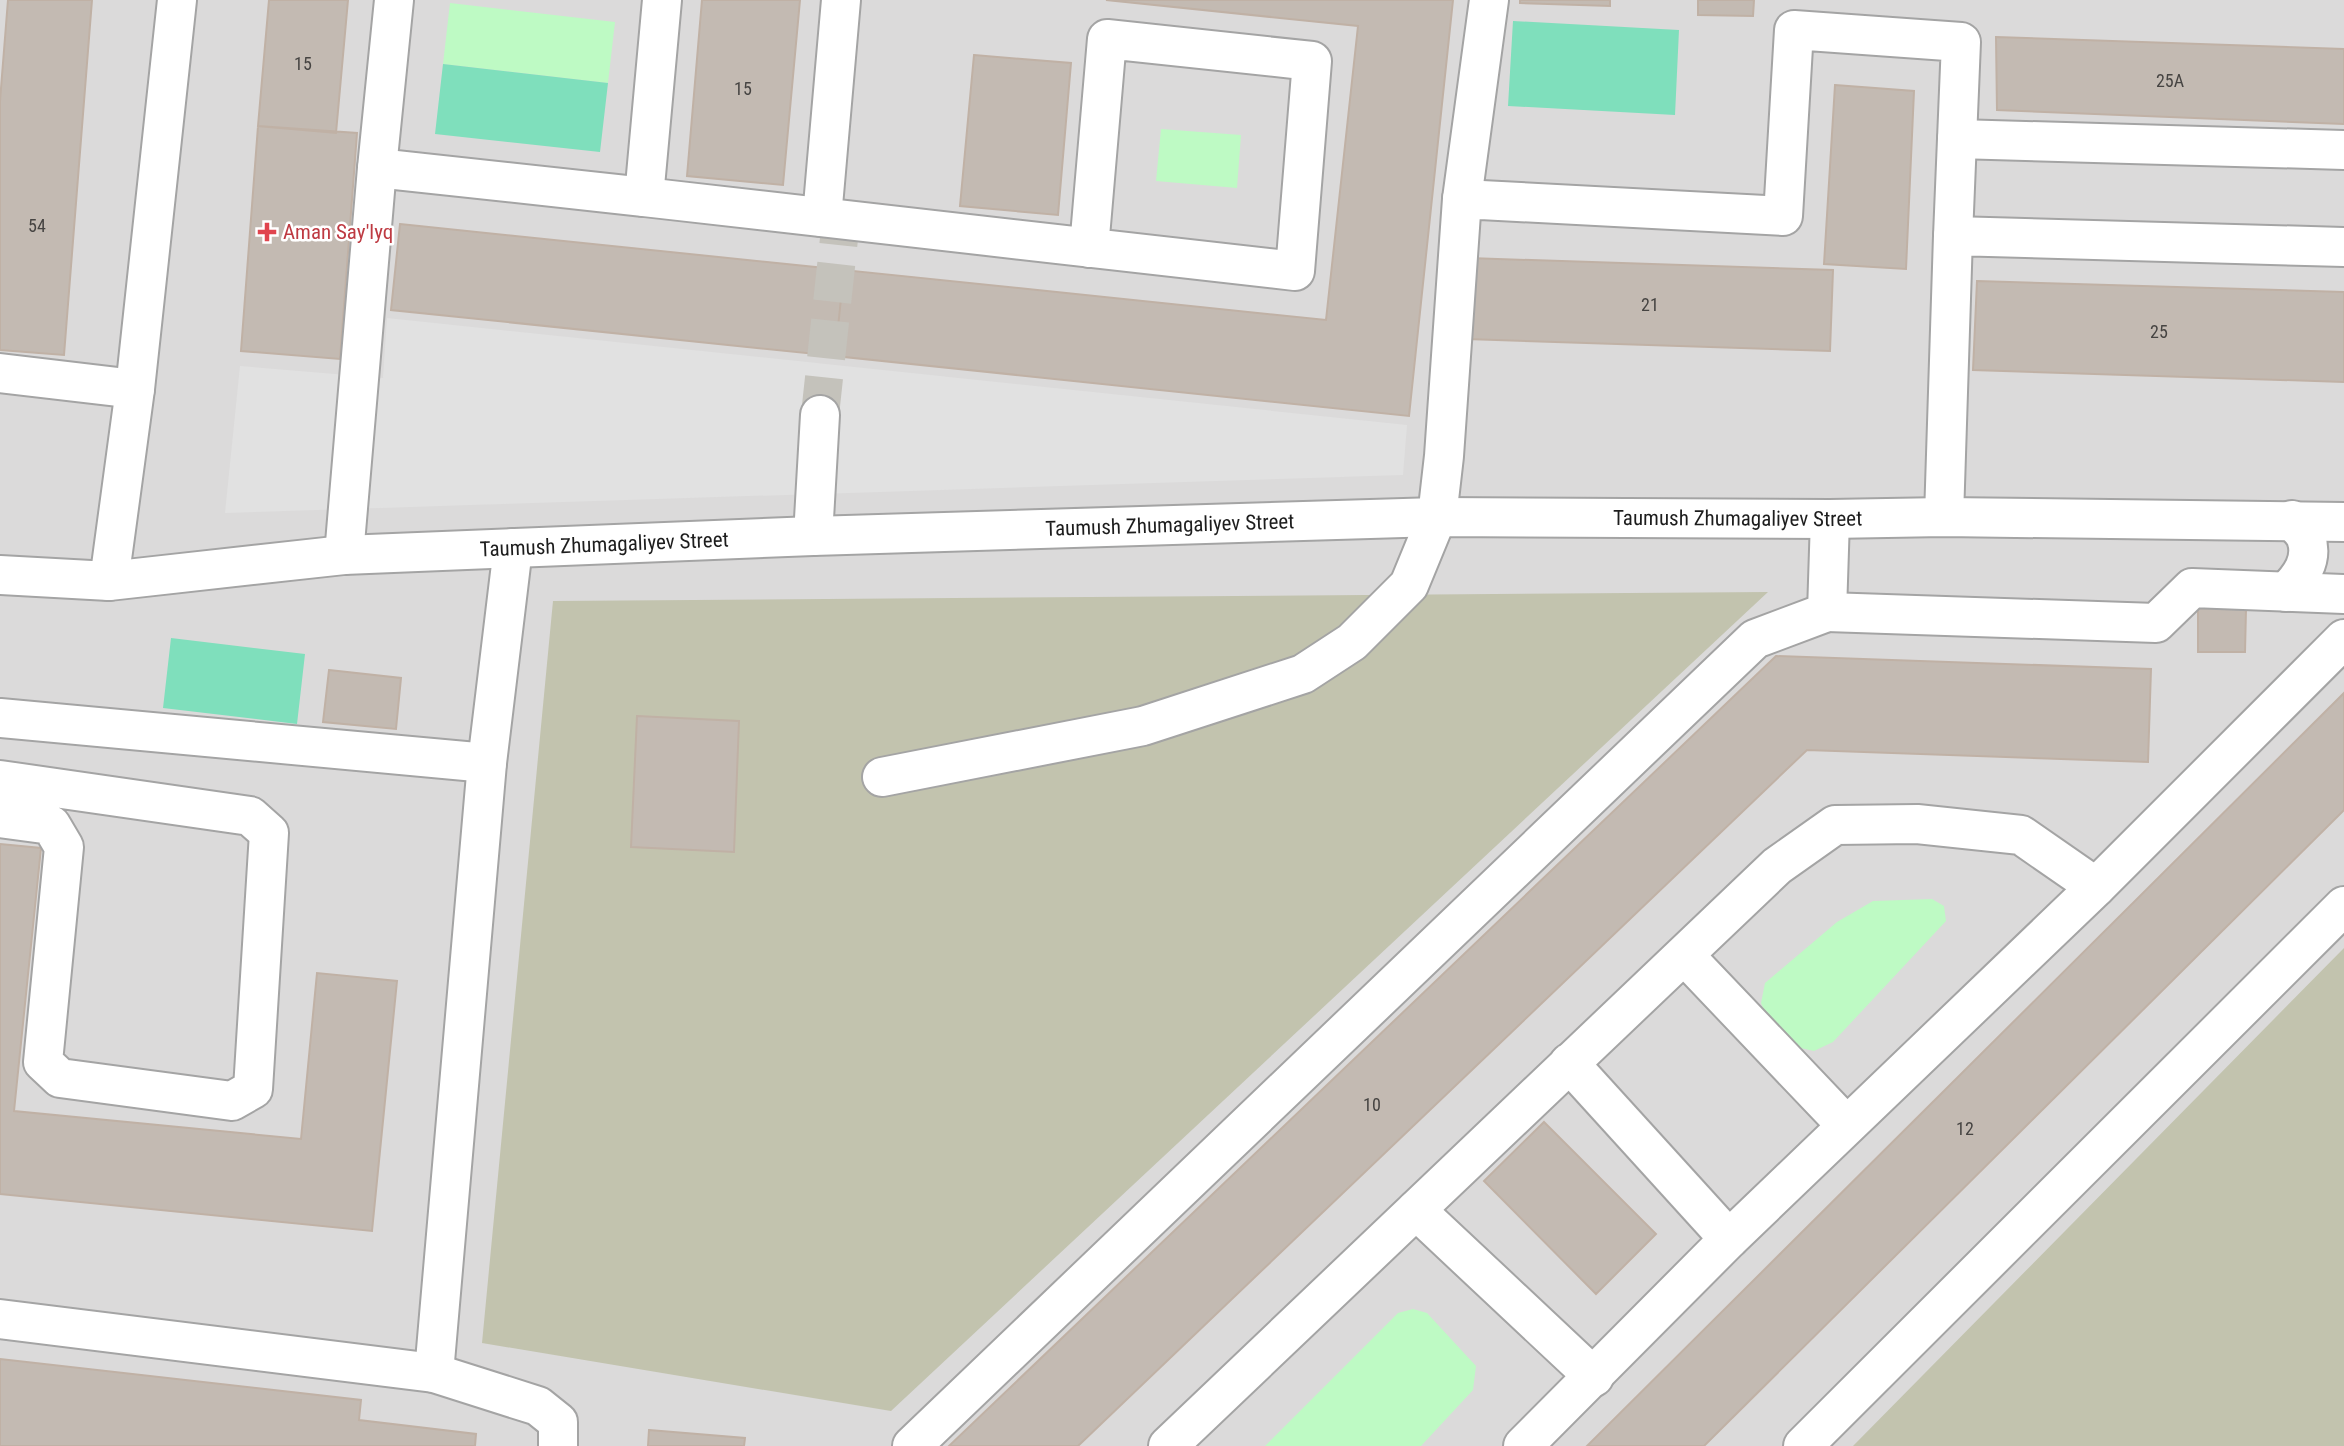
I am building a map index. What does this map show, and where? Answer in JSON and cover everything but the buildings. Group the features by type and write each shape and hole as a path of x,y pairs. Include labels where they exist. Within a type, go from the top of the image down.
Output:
{"street":[{"path":"109,581 135,389 177,0"},
{"path":"344,555 394,0"},
{"path":"644,197 662,0"},
{"path":"822,217 841,0"},
{"path":"882,776 1143,726 1303,674 1352,642 1409,585 1437,517 1445,443 1462,199 1489,0"},
{"path":"1462,199 1783,216 1794,30 1961,42 1944,517"},
{"path":"377,168 644,197 1089,248 1295,271 1312,61 1107,39 1089,248"},
{"path":"1957,139 2344,150"},
{"path":"1953,236 2344,247"},
{"path":"0,373 135,389"},
{"path":"813,536 820,415"},
{"name":"Taumush Zhumagaliyev Street","path":"0,575 109,581 344,555 813,536 1437,517 1944,517 2344,522"},
{"path":"1827,612 1830,519"},
{"path":"2286,592 2300,578 2308,561 2306,537 2292,520"},
{"path":"434,1373 486,763 513,548"},
{"path":"912,1446 1755,639 1827,612 2157,623 2192,588 2344,594"},
{"path":"1523,1446 1846,1125 2096,887 2344,639"},
{"path":"0,718 486,763"},
{"path":"0,780 250,816 269,833 253,1089 232,1101 60,1078 43,1062 64,847 51,825 0,818"},
{"path":"1168,1446 1777,866 1835,825 1917,824 2021,835 2096,887"},
{"path":"1803,1446 2344,906"},
{"path":"1685,956 1846,1125"},
{"path":"1569,1063 1729,1240"},
{"path":"1416,1210 1594,1377"},
{"path":"0,1319 434,1373 538,1406 558,1422 558,1446"}],"shaded area":[{"path":"0,0 2344,0 2344,1446 0,1446"},
{"path":"387,318 1407,425 1403,475 225,513 240,366 383,378"},
{"path":"1768,592 891,1411 482,1343 553,601"},
{"path":"2344,948 2344,1446 1853,1446"}],"green space":[{"path":"450,3 615,22 608,83 443,64"},
{"path":"1513,21 1679,30 1675,115 1508,106"},
{"path":"443,64 608,83 600,152 435,134"},
{"path":"1161,129 1241,135 1237,188 1156,181"},
{"path":"171,638 305,654 297,724 163,708"},
{"path":"1932,899 1944,906 1946,921 1833,1042 1814,1051 1796,1047 1769,1022 1761,1003 1765,983 1837,922 1873,901"},
{"path":"1413,1309 1427,1313 1476,1366 1473,1390 1421,1446 1265,1446 1398,1313"}],"tunnel":[{"path":"820,415 841,220"}],"place":[{"name":"Aman Say'lyq","path":"267,232"}]}
